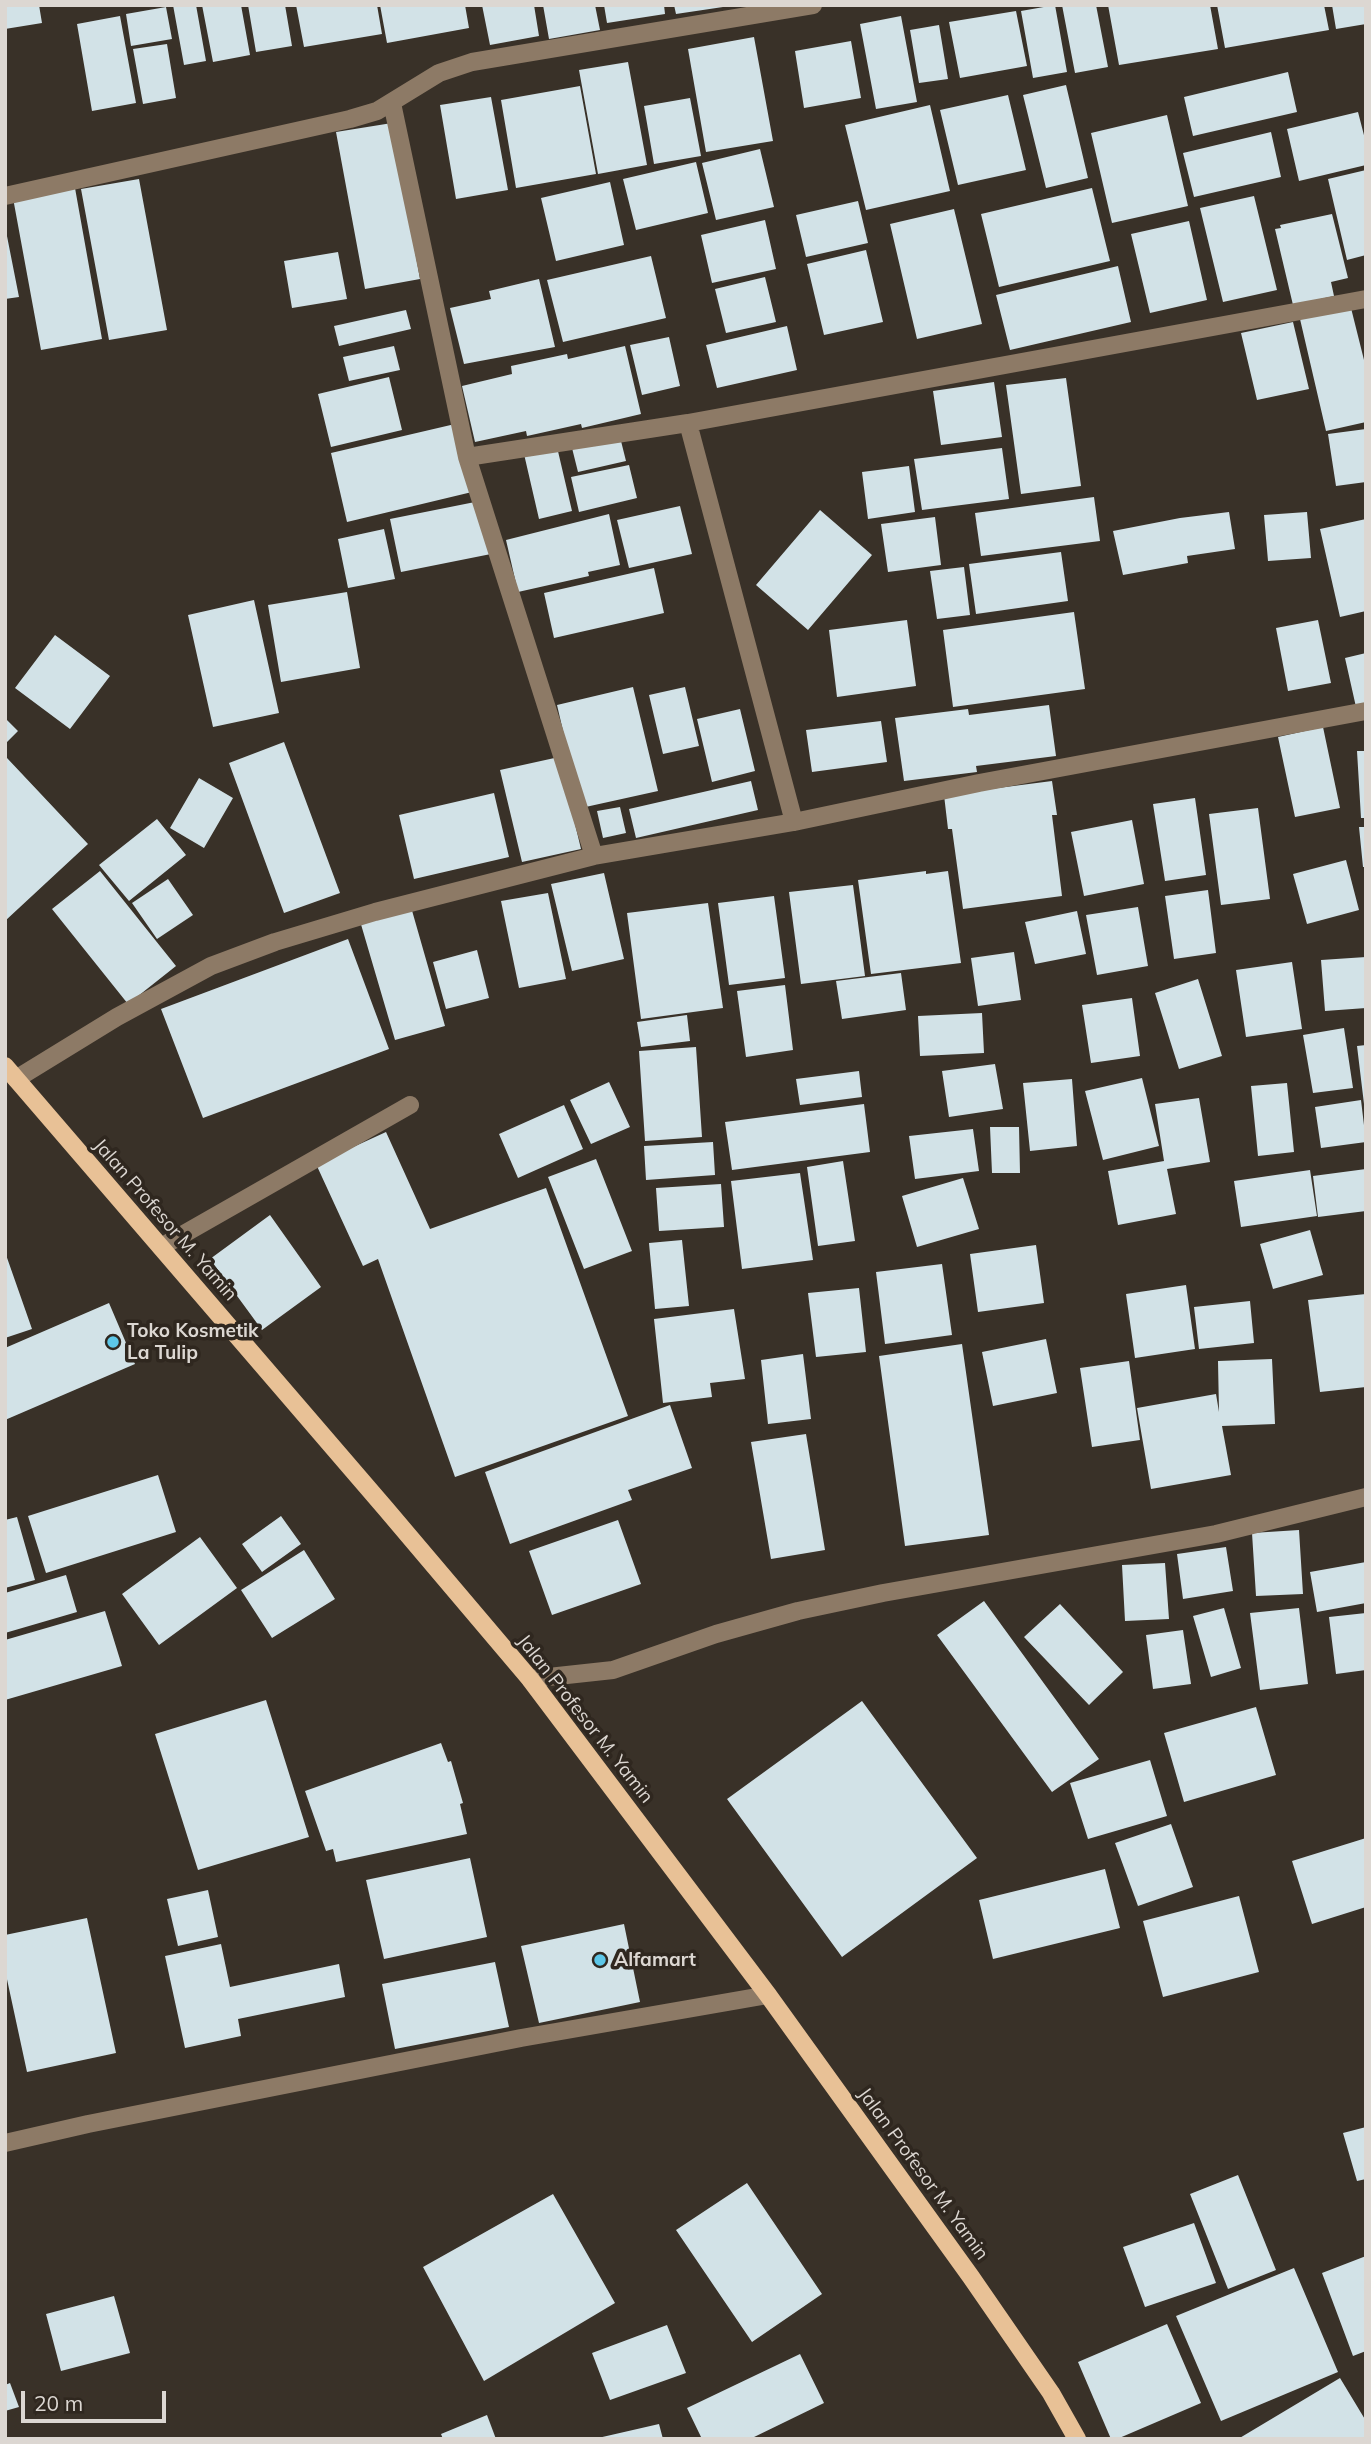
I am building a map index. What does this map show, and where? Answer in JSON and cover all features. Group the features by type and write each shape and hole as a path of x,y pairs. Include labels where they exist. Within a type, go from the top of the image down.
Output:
{"main road":[{"name":"Jalan Profesor M. Yamin","path":"11,1072 530,1679 768,1995 971,2277 1051,2393 1077,2439"}],"street":[{"path":"5,196 377,111 439,73 472,62 813,5"},
{"path":"392,103 467,457 594,856"},
{"path":"467,457 688,423 1366,299"},
{"path":"688,423 794,822"},
{"path":"11,1072 211,967 275,942 374,912 594,856 794,822 979,783 1366,711"},
{"path":"161,1247 410,1105"},
{"path":"530,1679 613,1670 716,1634 798,1611 883,1593 1216,1534 1366,1497"},
{"path":"5,2143 521,2038 768,1995"}],"building":[{"path":"5,5 39,5 42,23 5,29"},
{"path":"173,5 196,5 206,61 184,65"},
{"path":"202,5 241,5 250,55 213,62"},
{"path":"248,5 285,5 292,46 256,52"},
{"path":"296,5 377,5 382,34 304,47"},
{"path":"380,5 465,5 469,28 387,43"},
{"path":"482,5 534,5 539,36 490,45"},
{"path":"543,5 595,5 600,30 549,39"},
{"path":"604,5 664,5 665,14 607,23"},
{"path":"674,5 723,5 723,7 676,14"},
{"path":"1055,5 1067,72 1033,78 1021,11"},
{"path":"1062,5 1096,5 1108,67 1075,73"},
{"path":"1108,5 1210,5 1218,49 1119,65"},
{"path":"1217,5 1324,5 1329,30 1225,48"},
{"path":"1332,5 1366,5 1366,24 1336,29"},
{"path":"166,7 172,39 131,46 126,14"},
{"path":"1016,11 1027,66 960,78 949,22"},
{"path":"120,16 136,103 92,111 77,24"},
{"path":"901,16 917,102 876,109 860,24"},
{"path":"939,25 948,79 919,83 910,30"},
{"path":"754,37 773,141 706,152 688,49"},
{"path":"851,41 861,98 804,108 795,51"},
{"path":"167,44 176,98 143,104 133,49"},
{"path":"628,62 647,165 598,174 579,70"},
{"path":"1288,72 1297,112 1193,136 1184,97"},
{"path":"1066,85 1088,178 1046,188 1023,95"},
{"path":"580,86 596,174 516,188 501,100"},
{"path":"1008,95 1026,170 958,185 940,110"},
{"path":"491,97 508,190 456,199 440,105"},
{"path":"690,98 701,156 654,164 644,106"},
{"path":"930,105 950,191 866,210 845,125"},
{"path":"1358,112 1366,143 1366,165 1299,181 1287,129"},
{"path":"1167,115 1188,206 1112,223 1091,133"},
{"path":"392,123 420,279 365,289 336,132"},
{"path":"1271,132 1281,177 1194,197 1183,153"},
{"path":"760,149 774,207 716,220 702,163"},
{"path":"696,162 708,213 636,230 623,179"},
{"path":"1366,170 1366,255 1347,260 1328,179"},
{"path":"139,179 167,330 109,340 81,189"},
{"path":"610,182 624,245 556,261 541,198"},
{"path":"75,188 102,339 41,350 13,198"},
{"path":"1092,188 1110,261 999,287 981,214"},
{"path":"1254,196 1277,290 1223,302 1200,208"},
{"path":"858,201 868,243 806,257 796,215"},
{"path":"954,209 982,324 917,339 890,224"},
{"path":"1332,214 1348,278 1331,282 1334,296 1293,305 1275,229 1281,228 1280,225"},
{"path":"765,220 776,269 712,283 701,235"},
{"path":"1189,221 1207,300 1150,313 1131,234"},
{"path":"5,226 19,297 5,299"},
{"path":"866,250 883,322 824,335 807,264"},
{"path":"338,252 347,299 292,308 284,261"},
{"path":"651,256 666,318 563,342 547,280"},
{"path":"1118,266 1131,322 1010,350 996,295"},
{"path":"765,277 776,322 726,333 715,289"},
{"path":"539,279 555,347 464,364 450,308 491,299 489,291"},
{"path":"1351,308 1366,368 1366,422 1326,431 1300,319"},
{"path":"406,310 411,329 339,346 334,326"},
{"path":"1293,322 1309,389 1257,400 1241,333"},
{"path":"787,326 797,370 717,388 706,345"},
{"path":"669,337 680,386 642,395 630,345"},
{"path":"394,346 400,370 349,381 343,357"},
{"path":"625,346 641,414 582,428 581,424 527,436 526,431 475,442 462,386 512,374 511,366 567,354 568,359"},
{"path":"389,377 402,430 331,447 318,394"},
{"path":"1066,378 1081,486 1021,494 1006,385"},
{"path":"994,382 1002,437 941,445 933,391"},
{"path":"455,424 472,492 347,522 331,453"},
{"path":"1366,429 1366,482 1336,486 1328,434"},
{"path":"620,437 626,461 578,472 572,448"},
{"path":"557,447 572,511 539,519 524,454"},
{"path":"1002,448 1009,499 922,510 914,459"},
{"path":"629,465 637,498 579,512 571,477"},
{"path":"909,466 915,512 868,519 862,472"},
{"path":"1094,497 1100,541 981,556 975,513"},
{"path":"480,501 491,554 401,572 390,519"},
{"path":"680,506 692,554 629,568 617,520"},
{"path":"820,510 872,555 808,630 756,585"},
{"path":"1229,512 1235,549 1187,556 1188,563 1123,575 1113,531"},
{"path":"1307,512 1311,558 1268,561 1264,515"},
{"path":"609,514 620,565 588,572 589,576 518,592 506,540"},
{"path":"935,517 941,565 888,572 881,524"},
{"path":"1366,519 1366,611 1340,617 1320,529"},
{"path":"384,529 395,579 348,588 338,539"},
{"path":"1061,552 1068,601 976,614 969,564"},
{"path":"964,567 970,615 937,619 930,571"},
{"path":"654,568 664,613 554,638 544,593"},
{"path":"347,592 360,668 281,682 268,605"},
{"path":"254,600 279,713 213,727 188,615"},
{"path":"1074,612 1085,689 953,707 943,630"},
{"path":"907,620 916,686 837,697 829,630"},
{"path":"1318,620 1331,683 1288,691 1276,628"},
{"path":"55,635 110,676 70,729 15,688"},
{"path":"1366,653 1366,704 1356,707 1345,658"},
{"path":"633,687 658,791 581,808 557,705"},
{"path":"685,687 699,746 663,754 649,695"},
{"path":"1049,705 1056,756 976,766 977,772 904,781 895,718 968,709 969,715"},
{"path":"740,709 755,771 712,782 697,719"},
{"path":"5,718 18,731 5,744"},
{"path":"881,721 887,762 812,772 806,730"},
{"path":"1323,727 1340,808 1295,817 1278,737"},
{"path":"284,742 340,893 284,913 229,763"},
{"path":"1357,751 1366,751 1366,818 1361,818"},
{"path":"559,757 581,849 522,862 500,770"},
{"path":"7,758 88,844 5,921 5,760"},
{"path":"199,778 233,798 204,848 170,828"},
{"path":"751,781 758,810 636,838 629,809"},
{"path":"1052,781 1057,815 1052,815 1062,896 963,909 952,829 948,829 944,795"},
{"path":"494,793 509,857 414,879 399,815"},
{"path":"1195,798 1206,875 1165,881 1153,804"},
{"path":"620,807 626,833 603,838 597,811"},
{"path":"1258,808 1270,899 1221,905 1209,814"},
{"path":"157,819 186,855 129,901 99,865"},
{"path":"1132,820 1144,884 1084,896 1071,832"},
{"path":"1359,827 1366,827 1366,867 1363,867"},
{"path":"1346,860 1359,910 1307,924 1293,874"},
{"path":"100,871 176,966 128,1004 52,909"},
{"path":"926,871 926,874 948,871 961,963 871,974 858,880"},
{"path":"604,873 624,959 572,971 551,884"},
{"path":"168,879 193,915 157,939 132,903"},
{"path":"853,885 865,976 801,984 789,892"},
{"path":"1208,890 1216,953 1174,959 1165,896"},
{"path":"548,893 566,979 519,988 501,901"},
{"path":"774,896 785,978 729,985 718,903"},
{"path":"708,903 723,1008 641,1019 627,913"},
{"path":"411,907 445,1026 395,1040 360,921"},
{"path":"1138,907 1148,966 1097,975 1086,915"},
{"path":"1077,911 1086,954 1035,964 1025,922"},
{"path":"348,939 389,1049 203,1118 161,1009"},
{"path":"477,950 489,998 446,1009 433,962"},
{"path":"1014,952 1021,1000 978,1006 971,958"},
{"path":"1366,957 1366,1008 1325,1011 1321,960"},
{"path":"1292,962 1302,1029 1246,1037 1236,970"},
{"path":"901,973 906,1010 842,1019 836,981"},
{"path":"1198,979 1222,1056 1179,1069 1155,993"},
{"path":"785,985 793,1050 746,1057 737,991"},
{"path":"1132,998 1140,1056 1091,1063 1082,1005"},
{"path":"982,1013 984,1053 920,1056 918,1016"},
{"path":"687,1015 690,1041 641,1047 637,1022"},
{"path":"1344,1028 1353,1088 1313,1093 1303,1035"},
{"path":"1366,1045 1366,1104 1364,1104 1357,1046"},
{"path":"696,1047 702,1137 645,1141 639,1051"},
{"path":"995,1064 1003,1109 949,1117 942,1071"},
{"path":"859,1071 862,1097 800,1105 796,1079"},
{"path":"1142,1078 1159,1146 1103,1160 1085,1091"},
{"path":"1072,1079 1077,1146 1030,1151 1023,1083"},
{"path":"609,1082 630,1127 591,1144 570,1100"},
{"path":"1287,1083 1294,1152 1258,1156 1251,1086"},
{"path":"1199,1098 1210,1162 1167,1169 1176,1214 1118,1225 1108,1171 1164,1161 1155,1104"},
{"path":"1361,1100 1366,1142 1321,1148 1315,1107"},
{"path":"864,1104 870,1152 732,1170 725,1122"},
{"path":"564,1105 583,1149 518,1178 499,1134"},
{"path":"990,1127 1019,1127 1020,1173 992,1173"},
{"path":"973,1129 979,1171 915,1179 909,1136"},
{"path":"386,1132 430,1229 546,1188 628,1416 455,1477 378,1259 363,1266 316,1164"},
{"path":"713,1142 715,1175 646,1180 644,1146"},
{"path":"596,1159 632,1251 584,1269 548,1177"},
{"path":"843,1161 855,1241 818,1246 807,1167"},
{"path":"1366,1169 1366,1211 1318,1217 1313,1176"},
{"path":"1310,1170 1317,1216 1241,1227 1234,1181"},
{"path":"800,1173 813,1260 742,1269 731,1181"},
{"path":"963,1178 979,1229 917,1247 902,1196"},
{"path":"721,1184 724,1227 659,1231 656,1188"},
{"path":"270,1215 321,1287 262,1330 210,1259"},
{"path":"1310,1230 1323,1275 1273,1289 1260,1244"},
{"path":"682,1240 689,1306 655,1309 649,1243"},
{"path":"1036,1245 1044,1303 978,1312 970,1254"},
{"path":"5,1252 32,1329 5,1338"},
{"path":"942,1264 952,1335 885,1344 876,1272"},
{"path":"1186,1285 1195,1349 1135,1358 1126,1294"},
{"path":"859,1288 866,1352 816,1357 808,1293"},
{"path":"1366,1294 1366,1387 1320,1392 1308,1300"},
{"path":"1250,1301 1254,1343 1199,1349 1194,1307"},
{"path":"109,1303 135,1364 5,1420 5,1348"},
{"path":"734,1309 745,1379 710,1383 712,1397 663,1403 654,1319"},
{"path":"1046,1339 1057,1393 993,1406 982,1352"},
{"path":"962,1344 989,1535 905,1546 879,1356"},
{"path":"803,1354 811,1419 768,1424 761,1360"},
{"path":"1272,1359 1275,1424 1222,1426 1231,1475 1151,1489 1137,1408 1216,1394 1219,1412 1218,1361"},
{"path":"1129,1361 1140,1440 1092,1447 1080,1368"},
{"path":"670,1405 692,1468 628,1490 632,1500 510,1544 485,1472"},
{"path":"806,1434 825,1550 771,1559 751,1442"},
{"path":"158,1475 176,1532 46,1573 28,1516"},
{"path":"281,1516 301,1544 262,1572 242,1544"},
{"path":"17,1517 35,1580 5,1588 5,1520"},
{"path":"618,1520 641,1584 552,1615 529,1551"},
{"path":"1299,1530 1303,1594 1256,1596 1252,1533"},
{"path":"200,1537 237,1588 159,1645 122,1594"},
{"path":"1226,1547 1233,1591 1183,1599 1177,1554"},
{"path":"304,1550 335,1599 272,1638 241,1590"},
{"path":"1366,1562 1366,1603 1317,1612 1310,1572"},
{"path":"1165,1563 1169,1619 1125,1621 1122,1565"},
{"path":"66,1575 77,1612 5,1633 5,1593"},
{"path":"984,1601 1099,1759 1052,1792 937,1635"},
{"path":"1060,1604 1123,1672 1089,1705 1024,1637"},
{"path":"1224,1608 1241,1668 1211,1677 1193,1616"},
{"path":"1299,1608 1308,1684 1260,1690 1250,1613"},
{"path":"105,1611 122,1666 5,1700 5,1640"},
{"path":"1366,1613 1366,1670 1336,1674 1329,1617"},
{"path":"1183,1630 1191,1684 1153,1689 1146,1635"},
{"path":"266,1700 309,1837 198,1870 155,1734"},
{"path":"862,1701 977,1858 842,1957 727,1799"},
{"path":"1256,1707 1276,1775 1184,1802 1164,1733"},
{"path":"441,1743 448,1762 451,1761 463,1803 460,1804 467,1834 336,1862 333,1849 326,1851 305,1791"},
{"path":"1150,1760 1167,1816 1088,1839 1070,1783"},
{"path":"1171,1824 1193,1887 1138,1906 1115,1843"},
{"path":"1366,1838 1366,1907 1312,1924 1292,1861"},
{"path":"470,1858 487,1937 384,1959 366,1880"},
{"path":"1105,1869 1120,1928 993,1959 979,1900"},
{"path":"208,1890 218,1937 178,1946 167,1899"},
{"path":"1239,1896 1259,1972 1163,1997 1143,1921"},
{"path":"87,1918 116,2053 27,2072 5,1970 5,1935"},
{"path":"624,1924 640,2002 539,2023 521,1946"},
{"path":"221,1944 230,1987 339,1964 345,1997 238,2019 241,2036 185,2048 165,1956"},
{"path":"495,1962 509,2027 395,2049 382,1984"},
{"path":"1366,2127 1366,2179 1357,2181 1343,2133"},
{"path":"1238,2175 1276,2270 1228,2289 1190,2194"},
{"path":"747,2183 822,2294 752,2342 676,2230"},
{"path":"553,2194 615,2303 484,2381 423,2267"},
{"path":"1194,2223 1216,2283 1145,2307 1123,2247"},
{"path":"1366,2256 1366,2351 1353,2356 1322,2273"},
{"path":"1294,2268 1338,2372 1221,2421 1176,2316"},
{"path":"114,2296 130,2353 61,2371 46,2314"},
{"path":"1167,2324 1201,2403 1117,2439 1111,2439 1078,2362"},
{"path":"667,2325 686,2373 610,2400 592,2353"},
{"path":"800,2354 824,2403 750,2439 702,2439 687,2408"},
{"path":"1340,2378 1366,2421 1366,2439 1238,2439"},
{"path":"10,2383 19,2407 5,2411 5,2385"},
{"path":"487,2415 496,2439 443,2439 441,2434"},
{"path":"659,2424 663,2439 598,2439 598,2438"}],"place":[{"name":"Toko Kosmetik La Tulip","path":"113,1342"},
{"name":"Alfamart","path":"600,1960"}]}
